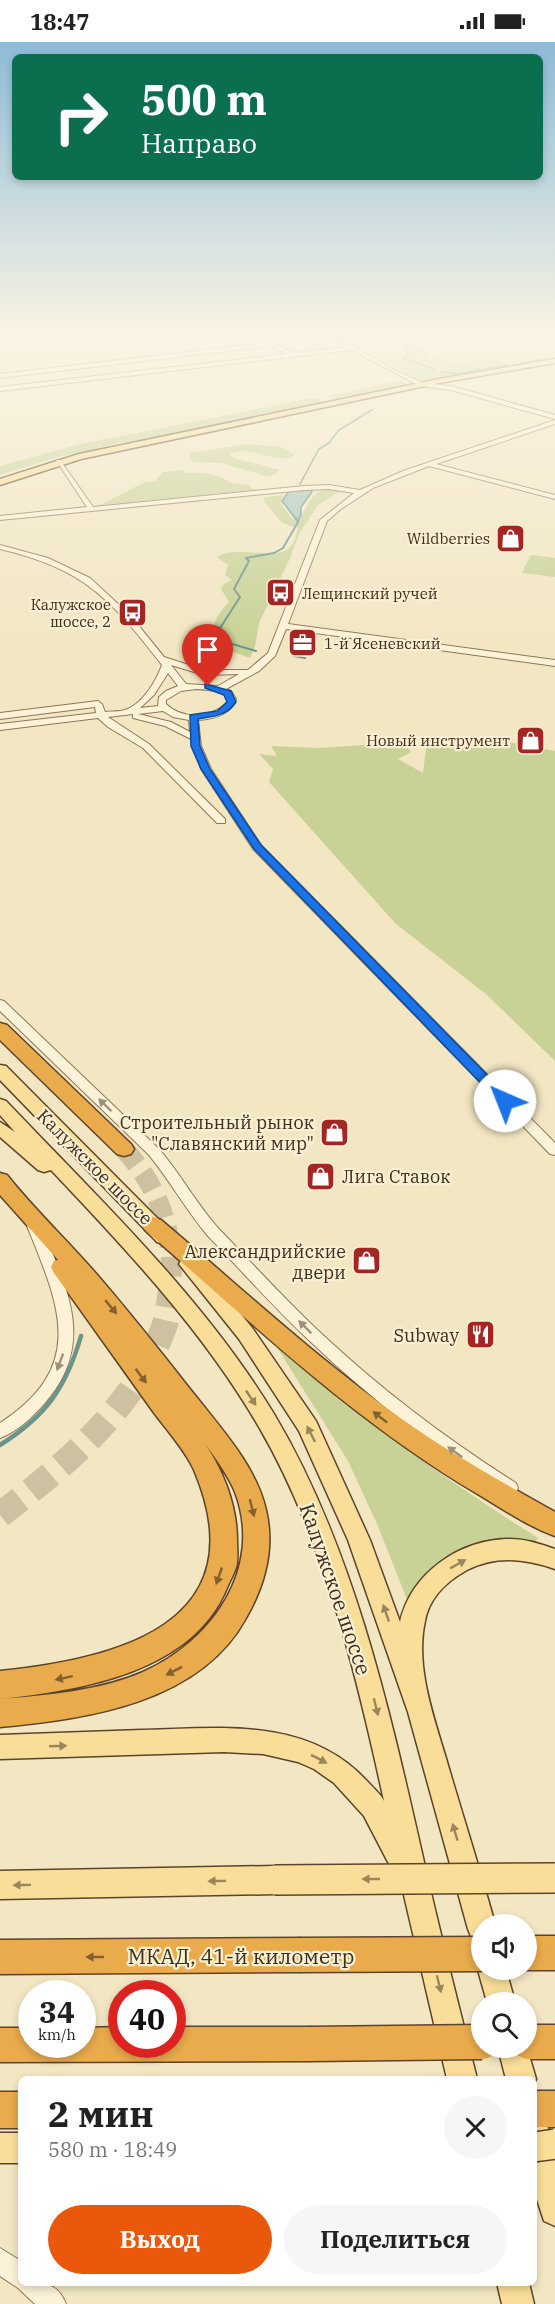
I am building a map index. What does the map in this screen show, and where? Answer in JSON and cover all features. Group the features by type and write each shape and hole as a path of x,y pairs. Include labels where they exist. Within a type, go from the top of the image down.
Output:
{"highway":[{"path":"0,1029 124,1149"},
{"path":"0,1685 55,1680 93,1672 127,1662 155,1649 183,1630 202,1608 217,1584 226,1551 227,1534 216,1487 205,1464 8,1191"},
{"path":"0,1713 57,1709 104,1699 145,1685 182,1667 213,1642 236,1613 250,1581 256,1550 256,1524 250,1498 228,1455 134,1333 8,1191"},
{"path":"153,1225 328,1376 389,1424 441,1460 555,1523"},
{"path":"537,1953 555,1953"},
{"name":"МКАД, 41-й километр","path":"0,1957 471,1954"},
{"path":"0,2045 471,2042"},
{"path":"537,2042 555,2042"},
{"path":"0,2109 18,2110"},
{"path":"537,2109 555,2109"}],"main road":[{"path":"0,480 58,461 183,435"},
{"name":"Калужское шоссе","path":"0,1070 153,1225 200,1276 246,1334 308,1427 359,1540 419,1708"},
{"name":"Калужское шоссе","path":"0,1105 177,1297 218,1349 272,1431 309,1506 328,1553 361,1651 387,1750 416,1887"},
{"path":"0,1128 123,1237"},
{"path":"478,1914 419,1708 411,1632 415,1610 430,1584 459,1563 481,1553 507,1548 532,1550 555,1559"},
{"path":"0,1747 224,1740 263,1742 299,1750 323,1760 357,1787 373,1808 416,1887 461,2076"},
{"path":"0,1885 555,1878"},
{"path":"516,2058 520,2076"},
{"path":"537,2141 555,2210"},
{"path":"537,2147 555,2144"},
{"path":"0,2148 18,2148"},
{"path":"537,2148 555,2151"},
{"path":"514,2286 519,2304"}],"street":[{"path":"219,689 256,669 269,658 275,649 324,520 338,506 358,492 391,477 516,435"},
{"path":"58,461 92,510"},
{"path":"429,464 555,497"},
{"path":"0,518 304,488 329,487 358,492"},
{"path":"0,547 48,561 85,579 119,609 184,687"},
{"path":"283,626 555,663"},
{"path":"158,656 184,669 206,674 226,674 256,669"},
{"path":"125,714 138,706 157,686 163,677 166,665"},
{"path":"0,727 102,717 164,708 176,714 193,717 213,715 228,708 232,699 228,693 219,689 202,686 184,687 165,696 162,702 164,708"},
{"path":"0,716 98,704 102,717 146,746 221,821"},
{"path":"125,714 168,724 195,738"},
{"path":"193,717 195,738 206,769 257,847 555,1151"},
{"path":"0,1004 154,1152 176,1178 197,1213 213,1232 318,1340 396,1408 555,1523"},
{"path":"0,1431 24,1414 38,1400 59,1368 66,1342 66,1310 53,1270 34,1226"},
{"path":"0,2260 18,2275"},
{"path":"32,2286 54,2304"}],"green space":[{"path":"128,435 169,435 118,443 1,476 86,451 58,457 0,475 0,466 76,445"},
{"path":"247,444 281,447 295,455 280,458 247,451 230,454 231,457 280,470 270,477 221,463 194,462 189,458 190,453"},
{"path":"183,470 185,473 215,475 230,483 249,485 253,490 100,505 145,482 155,481 163,472"},
{"path":"327,488 342,490 318,505 299,534 259,623 255,646 250,658 214,645 215,622 229,602 221,589 224,584 232,580 225,575 228,565 217,557 235,552 278,553 286,551 294,542 298,528 282,523 263,500 265,497 283,495 281,503 292,519 300,520 313,497"},
{"path":"530,556 555,558 555,577 522,573"},
{"path":"482,737 555,751 555,1061 487,995 395,923 269,782 273,769 259,754 277,756 271,746 318,748 396,743 407,746 411,752 398,759 423,773 427,741"},
{"path":"270,1336 327,1387 392,1439 538,1538 535,1542 506,1541 408,1602 377,1524 348,1461"}],"water":[{"path":"310,490 312,492 301,507 298,522 282,501 289,491"}],"waterway":[{"path":"300,484 319,449 329,443 335,435"},
{"path":"256,651 219,640 215,636 240,597 234,589 249,561 246,558 274,553 283,548 298,522 296,518"},
{"path":"294,656 305,658"},
{"path":"0,1445 30,1423 52,1399 68,1371 81,1336"}],"tunnel":[{"path":"124,1149 151,1187 163,1214 170,1244 171,1288"},
{"path":"0,1515 49,1476 96,1433 135,1384 151,1357 164,1327 172,1287"}],"place":[{"name":"Wildberries","path":"511,538"},
{"name":"Лещинский ручей","path":"281,593"},
{"name":"Калужское шоссе, 2","path":"132,613"},
{"name":"1-й Ясеневский","path":"303,643"},
{"name":"Новый инструмент","path":"531,740"},
{"name":"Строительный рынок \"Славянский мир\"","path":"335,1132"},
{"name":"Лига Ставок","path":"321,1176"},
{"name":"Александрийские двери","path":"367,1261"},
{"name":"Subway","path":"480,1335"}],"route":[{"path":"208,686 228,693 232,702 228,708 219,713 193,717 199,756 257,847 505,1101"}]}
